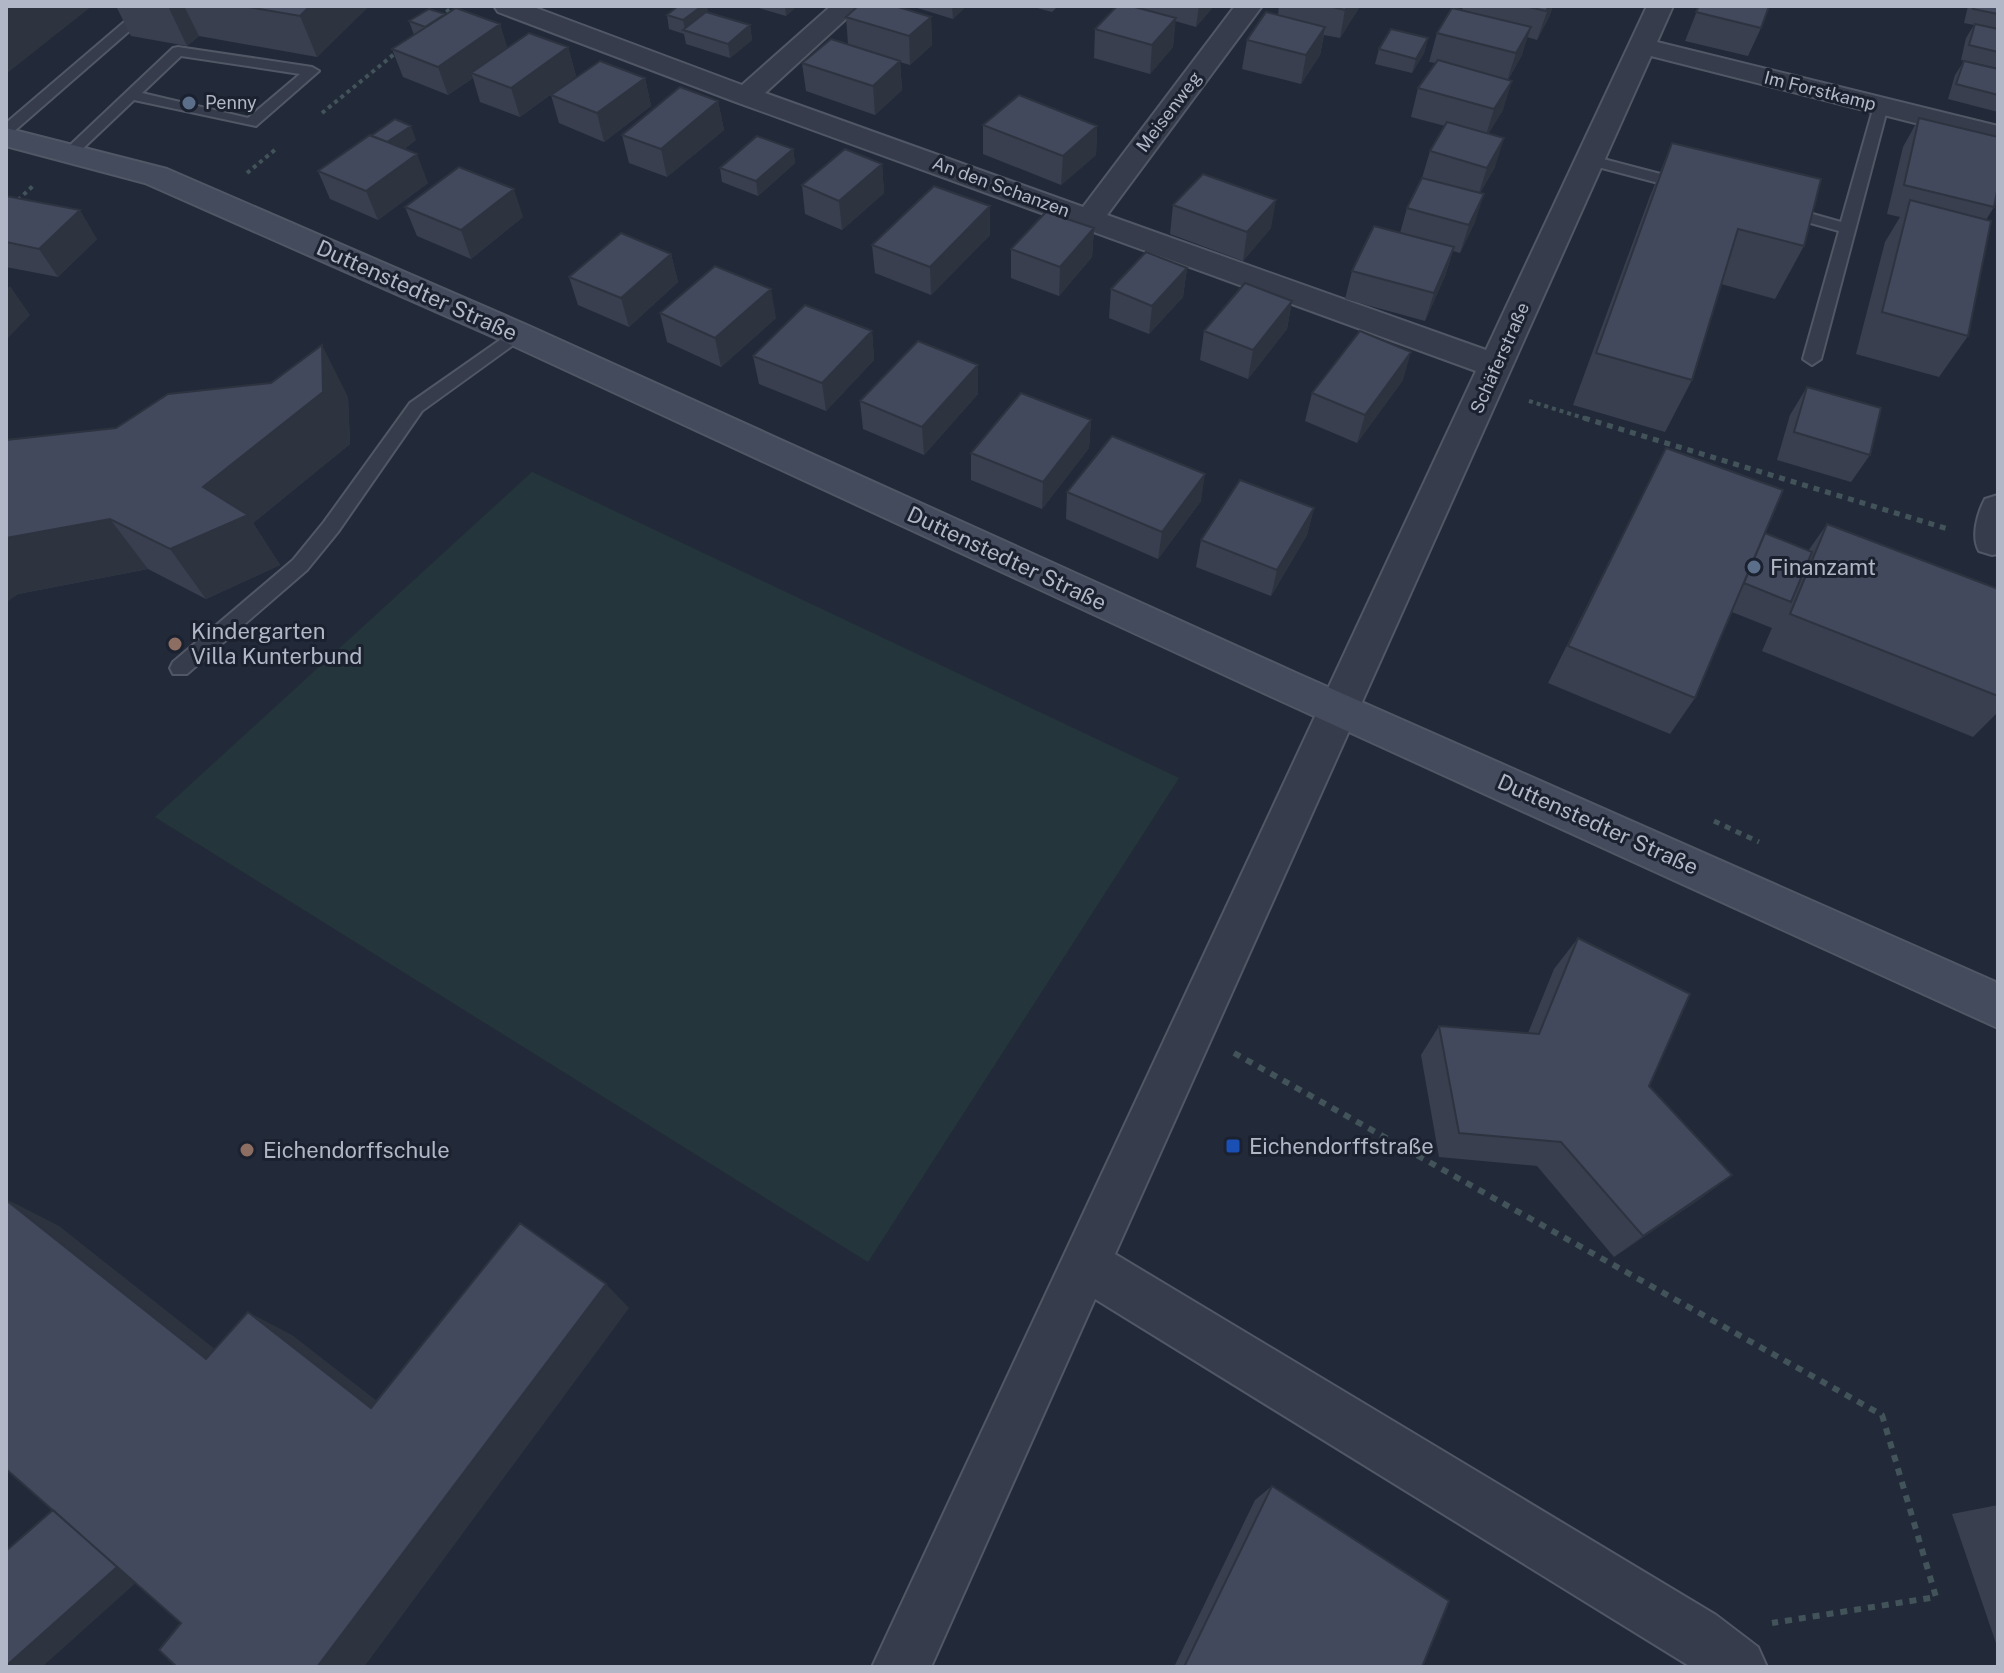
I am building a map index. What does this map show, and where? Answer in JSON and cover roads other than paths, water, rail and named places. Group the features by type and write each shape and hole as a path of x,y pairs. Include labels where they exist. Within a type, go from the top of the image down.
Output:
{"street":[{"name":"An den Schanzen","path":"507,6 1089,219 1491,377"},
{"path":"746,96 847,6"},
{"name":"Meisenweg","path":"1089,219 1249,6"},
{"name":"Schäferstraße","path":"1339,709 1660,6"},
{"name":"Im Forstkamp","path":"1642,46 1998,135"},
{"name":"Duttenstedter Straße","path":"6,137 156,176 517,334 1998,1006"},
{"path":"901,1667 1339,709"},
{"path":"1085,1264 1696,1635 1738,1667"}],"lane":[{"path":"6,131 151,6"},
{"path":"71,152 130,95 178,51 312,71 251,123 130,95"},
{"path":"1812,359 1881,106"},
{"path":"1588,160 1695,188"},
{"path":"1772,208 1849,229"},
{"path":"180,668 300,565 331,527 416,407 517,334"}],"place":[{"name":"Penny","path":"189,103"},
{"name":"Finanzamt","path":"1754,567"},
{"name":"Kindergarten Villa Kunterbund","path":"175,644"},
{"name":"Eichendorffstraße","path":"1233,1146"},
{"name":"Eichendorffschule","path":"247,1150"}]}
